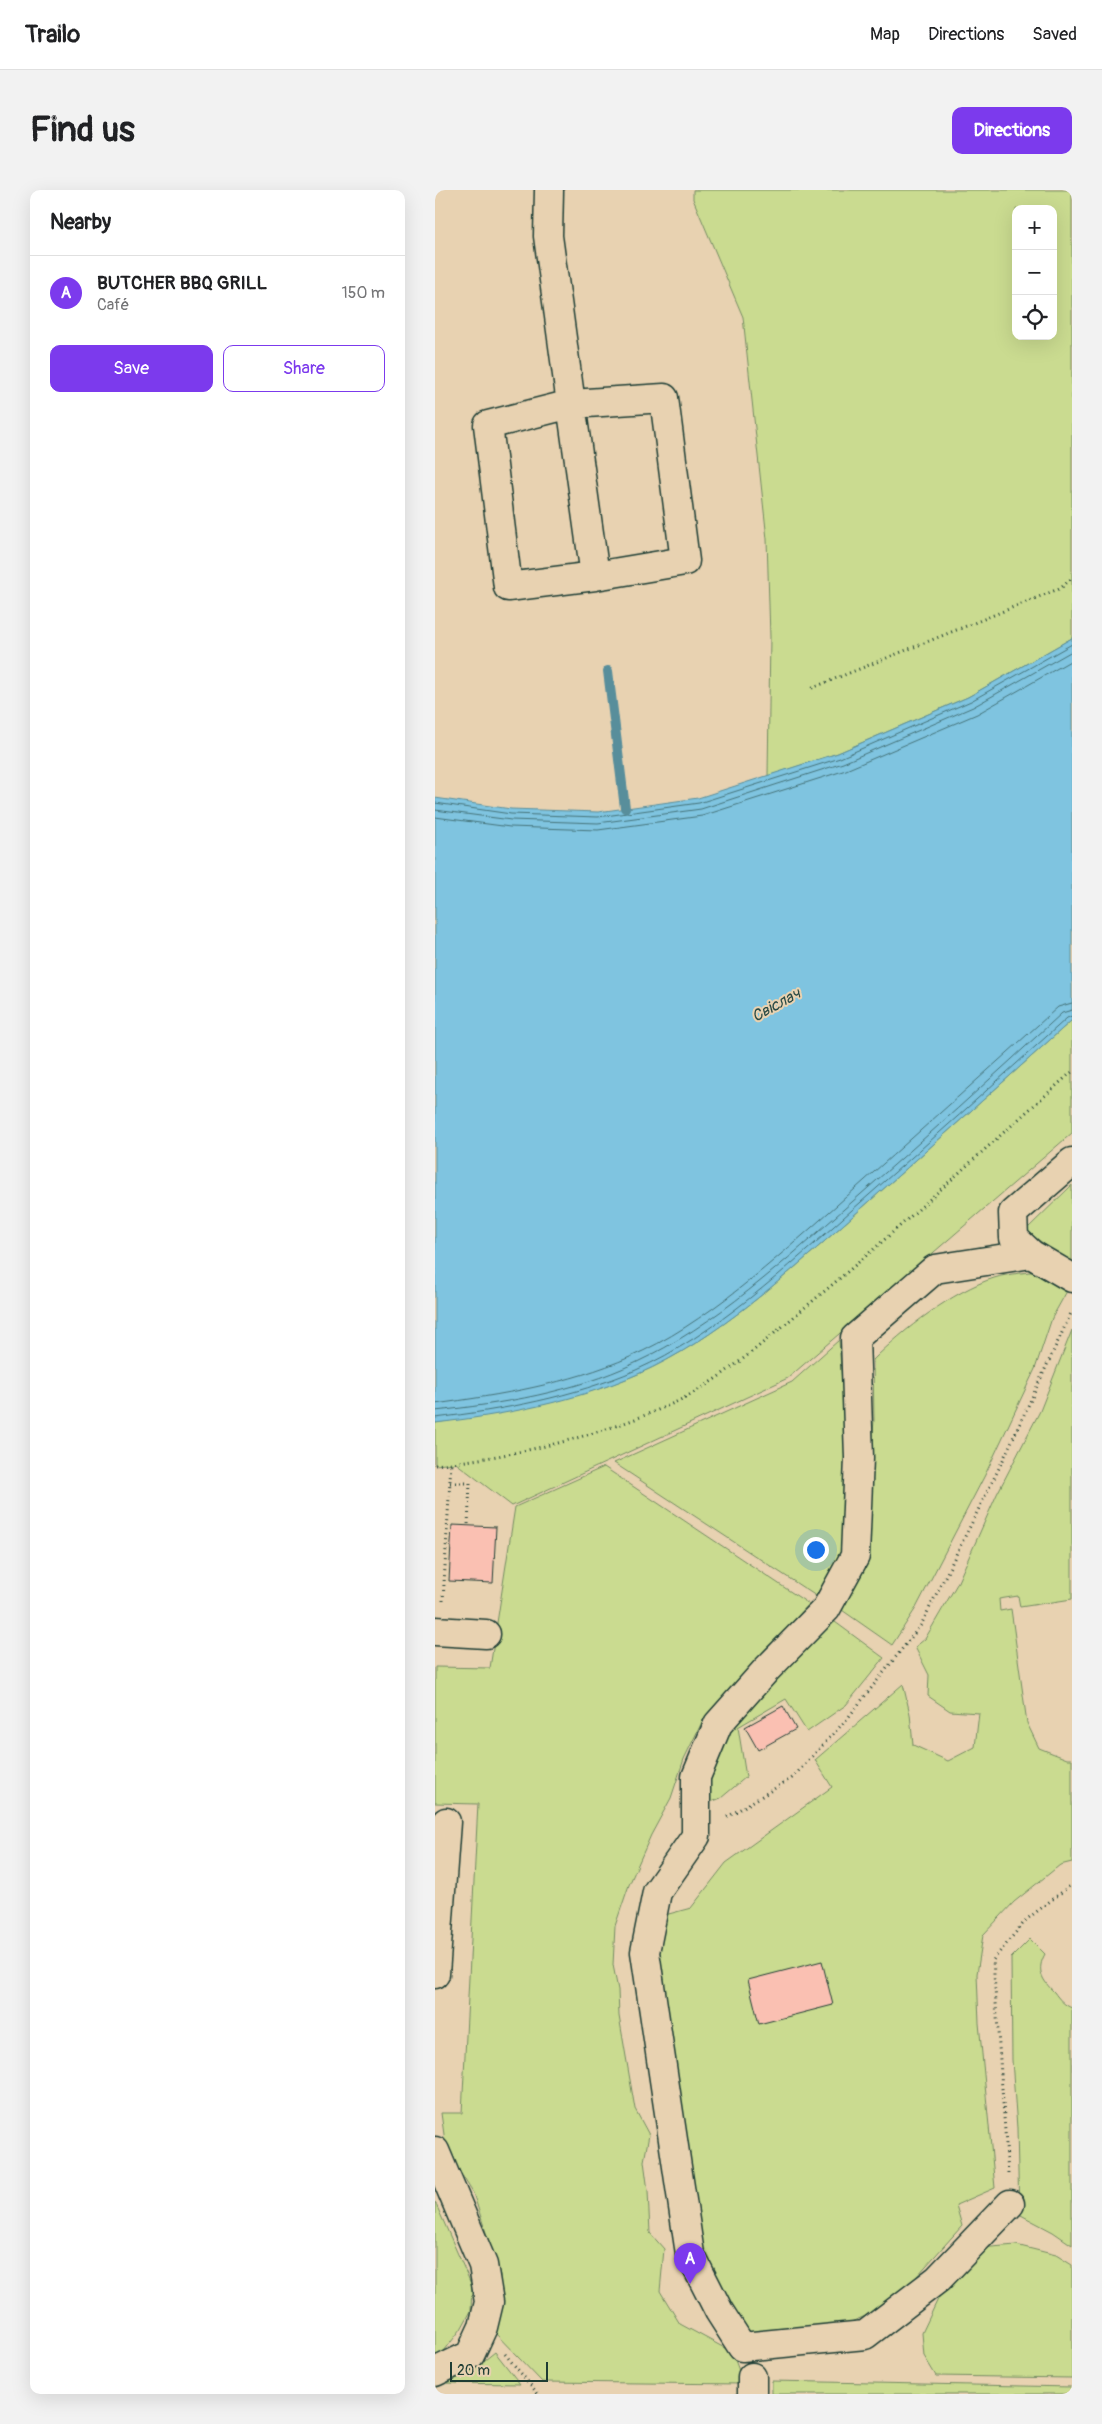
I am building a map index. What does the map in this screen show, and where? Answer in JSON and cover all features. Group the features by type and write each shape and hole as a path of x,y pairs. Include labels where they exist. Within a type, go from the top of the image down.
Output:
{"lane":[{"path":"549,190 548,236 595,576"},
{"path":"664,398 685,561 595,576 508,587 488,425 571,404 664,398"},
{"path":"1072,1162 1013,1213 1014,1238 1031,1254 1072,1278"},
{"path":"1009,2204 938,2279 865,2335 742,2347 719,2311 690,2254 645,1952 657,1892 696,1836 696,1777 718,1724 765,1670 826,1609 855,1556 859,1458 855,1338 935,1269 1031,1254"},
{"path":"438,1631 486,1634"},
{"path":"435,1974 446,1822"},
{"path":"435,2151 483,2265 489,2302 483,2328 470,2355 435,2372"}],"path":[{"path":"812,688 1061,588 1072,578"},
{"path":"435,1466 565,1440 635,1418 677,1401 715,1378 757,1347 858,1264 1000,1134 1072,1072"},
{"path":"696,1836 792,1778 847,1719 921,1625 1003,1460 1072,1311"},
{"path":"438,1631 451,1463"},
{"path":"449,1483 470,1483 469,1525"},
{"path":"1009,2204 993,1960 1026,1920 1072,1884"},
{"path":"483,2328 538,2394"}],"green space":[{"path":"693,190 1072,190 1072,638 968,697 838,753 768,776 770,637 767,539 743,317 693,199"},
{"path":"1072,1020 1072,1133 788,1378 512,1506 456,1463 435,1465 435,1423 538,1405 613,1384 667,1360 723,1324 751,1304 804,1260"},
{"path":"1072,1185 1072,1266 1026,1230"},
{"path":"1044,1270 1067,1291 1052,1318 1035,1369 985,1475 916,1608 892,1645 839,1608 862,1574 868,1555 869,1485 874,1420 873,1360 914,1324 962,1292 1000,1276"},
{"path":"1072,1330 1072,1599 1020,1607 1018,1596 999,1599 1000,1611 1011,1609 1027,1723 1039,1748 1067,1759 1072,1759 1072,1862 1060,1865 1014,1902 983,1935 977,1974 979,2023 995,2188 956,2205 962,2226 890,2306 846,2324 735,2336 711,2312 650,1919 691,1908 726,1863 832,1787 815,1760 903,1684 910,1714 913,1745 948,1761 975,1747 979,1713 950,1711 928,1696 929,1675 915,1647 925,1639 957,1584 997,1494 1040,1411"},
{"path":"839,1340 846,1442 841,1552 816,1596 614,1463 792,1382"},
{"path":"604,1467 809,1604 703,1720 684,1759 671,1798 651,1835 629,1885 615,1926 613,1965 618,1990 619,2016 635,2109 649,2135 644,2161 650,2233 664,2249 660,2291 680,2324 732,2352 744,2384 542,2382 494,2332 499,2305 500,2275 473,2193 446,2149 441,2113 462,2113 478,1804 435,1803 435,1667 490,1668 515,1507"},
{"path":"827,1622 835,1622 884,1658 846,1705 807,1732 786,1699 738,1727 746,1777 721,1798 708,1803 702,1788 718,1737"},
{"path":"1030,1939 1045,1954 1041,1970 1046,1983 1062,2002 1072,2008 1072,2245 1053,2232 1019,2214 1017,2128 1012,2060 1011,1958"},
{"path":"435,2202 472,2286 471,2311 461,2329 441,2355 435,2357"},
{"path":"1016,2245 1056,2255 1072,2265 1072,2378 936,2376 924,2356 922,2333 955,2263 980,2248"},
{"path":"495,2352 520,2384 435,2383 465,2376"},
{"path":"772,2381 1072,2387 1072,2394 772,2394"}],"water":[{"name":"Свіслач","path":"1072,638 1072,1020 804,1260 751,1304 695,1343 667,1360 638,1374 564,1400 487,1416 435,1423 435,798 511,809 598,812 698,798 838,753 968,697"}],"building":[{"path":"452,1525 496,1527 493,1583 449,1581"},
{"path":"783,1706 796,1729 758,1750 745,1727"},
{"path":"822,1961 833,2005 759,2024 748,1980"}],"waterway":[{"path":"608,671 625,808"}],"place":[{"name":"BUTCHER BBQ GRILL","path":"690,2284"}]}
